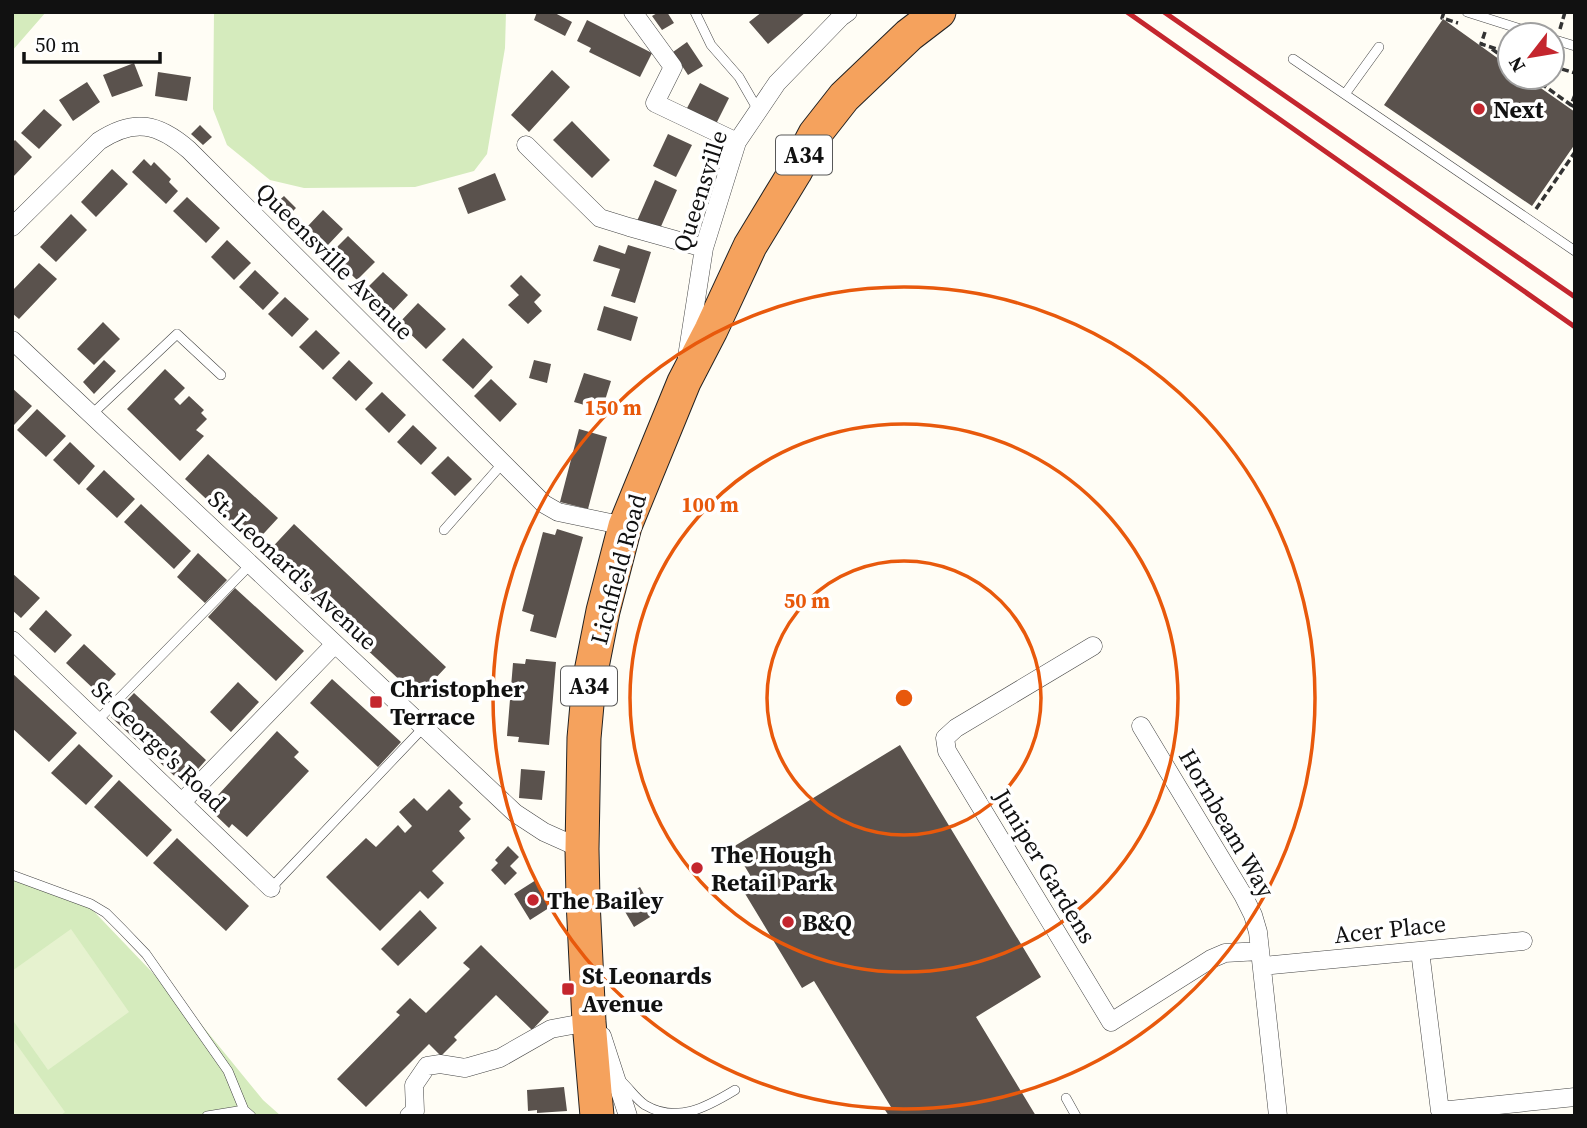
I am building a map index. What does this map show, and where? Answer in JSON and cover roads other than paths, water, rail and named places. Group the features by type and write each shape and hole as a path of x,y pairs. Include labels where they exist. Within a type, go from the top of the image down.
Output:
{"highway":[{"name":"Lichfield Road","path":"597,1116 583,901 584,738 589,682 603,611 625,526 684,382 750,246 815,134 844,97 909,35 939,12"}],"street":[{"path":"633,12 673,67 656,103 737,142"},
{"name":"Queensville","path":"684,382 704,248 737,142 777,83 848,12"},
{"name":"Queensville Avenue","path":"12,227 99,141 127,127 144,126 161,130 175,137 189,150 544,504 551,509 625,526"},
{"path":"526,145 600,218 704,248"},
{"name":"St. Leonard's Avenue","path":"12,340 515,813 544,832 582,849"},
{"name":"St George's Road","path":"12,640 271,888"},
{"path":"182,802 335,643"},
{"name":"Juniper Gardens","path":"1093,646 956,728 945,738 947,751 1111,1022 1210,959 1225,953 1261,958"},
{"name":"Hornbeam Way","path":"1142,726 1253,915 1258,932 1278,1116"},
{"name":"Acer Place","path":"1261,958 1420,951 1523,941"},
{"path":"1420,951 1440,1114 1575,1097"},
{"path":"410,1116 415,1111 414,1085 427,1066 440,1064 465,1068 500,1058 589,1009 615,1074 628,1116"}],"lane":[{"path":"695,12 711,44 739,77 758,110"},
{"path":"1467,12 1496,21"},
{"path":"1345,94 1379,47"},
{"path":"1293,59 1575,251"},
{"path":"91,415 177,334 221,375"},
{"path":"444,530 502,464"},
{"path":"97,721 251,564"},
{"path":"271,888 424,728"},
{"path":"12,875 91,904 106,913 146,954 228,1071 247,1113 207,1116"},
{"path":"615,1074 644,1104 664,1113 685,1114 708,1106 735,1090"},
{"path":"1066,1098 1076,1116"}],"railway":[{"path":"1127,12 1575,327"},
{"path":"1164,12 1575,297"}],"place":[{"name":"Next","path":"1479,109"},
{"name":"Christopher Terrace","path":"376,702"},
{"name":"The Hough Retail Park","path":"697,868"},
{"name":"The Bailey","path":"533,900"},
{"name":"B&Q","path":"788,922"},
{"name":"St Leonards Avenue","path":"568,989"}]}
